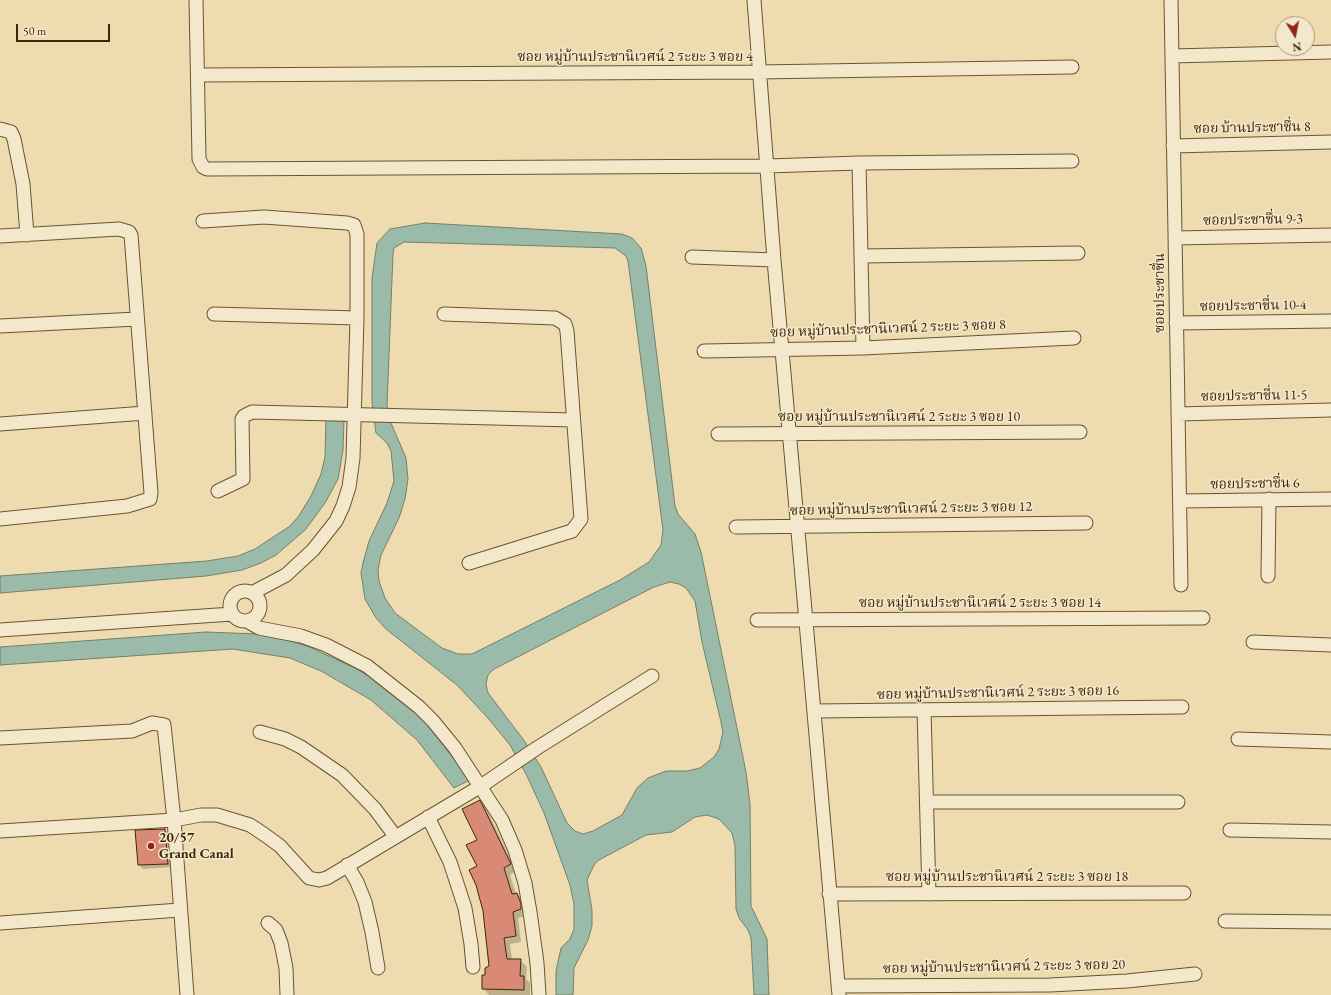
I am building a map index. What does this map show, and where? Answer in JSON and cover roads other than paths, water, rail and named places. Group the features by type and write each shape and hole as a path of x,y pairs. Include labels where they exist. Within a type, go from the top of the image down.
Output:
{"street":[{"path":"196,0 199,159 203,167 207,169 767,166 859,163 1072,161"},
{"path":"754,0 758,72 774,260 839,990"},
{"name":"ซอยประชาชื่น","path":"1171,0 1181,585"},
{"path":"1172,56 1331,52"},
{"name":"ซอย หมู่บ้านประชานิเวศน์ 2 ระยะ 3 ซอย 4","path":"198,75 758,72 1072,67"},
{"path":"0,129 10,132 14,139 23,184 27,235"},
{"name":"ซอย บ้านประชาชื่น 8","path":"1173,146 1331,142"},
{"path":"859,163 863,348"},
{"path":"203,221 264,217 347,223 354,225 357,234 357,318 353,458 343,506 336,521 313,550 300,563 286,575 252,593"},
{"path":"0,236 119,229 129,232 132,240 144,413 151,486 150,499 127,506 0,519"},
{"name":"ซอยประชาชื่น 9-3","path":"1176,238 1331,235"},
{"path":"861,256 1078,253"},
{"path":"692,257 774,260"},
{"path":"214,314 357,318"},
{"path":"444,314 555,318 561,320 565,324 567,331 572,420 582,513 581,519 572,531 469,562"},
{"path":"0,326 137,319"},
{"name":"ซอยประชาชื่น 10-4","path":"1176,323 1331,321"},
{"name":"ซอย หมู่บ้านประชานิเวศน์ 2 ระยะ 3 ซอย 8","path":"704,351 863,348 1074,338"},
{"name":"ซอยประชาชื่น 11-5","path":"1178,414 1331,410"},
{"path":"218,491 243,479 242,419 247,414 252,412 572,420"},
{"path":"0,424 144,413"},
{"name":"ซอย หมู่บ้านประชานิเวศน์ 2 ระยะ 3 ซอย 10","path":"718,434 1080,432"},
{"path":"1268,576 1269,499"},
{"name":"ซอยประชาชื่น 6","path":"1180,501 1331,499"},
{"name":"ซอย หมู่บ้านประชานิเวศน์ 2 ระยะ 3 ซอย 12","path":"736,527 1086,523"},
{"path":"242,591 252,593 258,598 260,606 259,613 254,619 240,621 232,614 230,608 233,597 242,591"},
{"path":"0,630 232,614"},
{"name":"ซอย หมู่บ้านประชานิเวศน์ 2 ระยะ 3 ซอย 14","path":"757,620 1203,618"},
{"path":"247,621 259,628 301,636 326,645 367,666 397,689 433,721 455,748 502,820 515,850 525,883 534,937 539,995"},
{"path":"1253,642 1331,645"},
{"path":"0,831 174,820 201,814 218,815 250,825 280,846 309,878 319,880 327,878 481,786 536,748 652,676"},
{"name":"ซอย หมู่บ้านประชานิเวศน์ 2 ระยะ 3 ซอย 16","path":"814,711 1182,707"},
{"path":"924,710 929,894"},
{"path":"0,738 132,731 152,723 164,726 174,820 187,995"},
{"path":"260,732 285,739 302,747 342,775 375,809 395,836"},
{"path":"1238,739 1331,742"},
{"path":"927,802 1178,802"},
{"path":"428,817 450,862 465,908 473,967"},
{"path":"1230,830 1331,832"},
{"path":"347,865 357,882 365,902 378,968"},
{"name":"ซอย หมู่บ้านประชานิเวศน์ 2 ระยะ 3 ซอย 18","path":"830,894 1184,893"},
{"path":"0,923 180,910"},
{"path":"1225,921 1331,922"},
{"path":"268,923 276,930 281,943 286,968 287,995"},
{"name":"ซอย หมู่บ้านประชานิเวศน์ 2 ระยะ 3 ซอย 20","path":"839,990 1127,982 1195,974"}],"place":[{"name":"20/57 Grand Canal","path":"151,846"}]}
